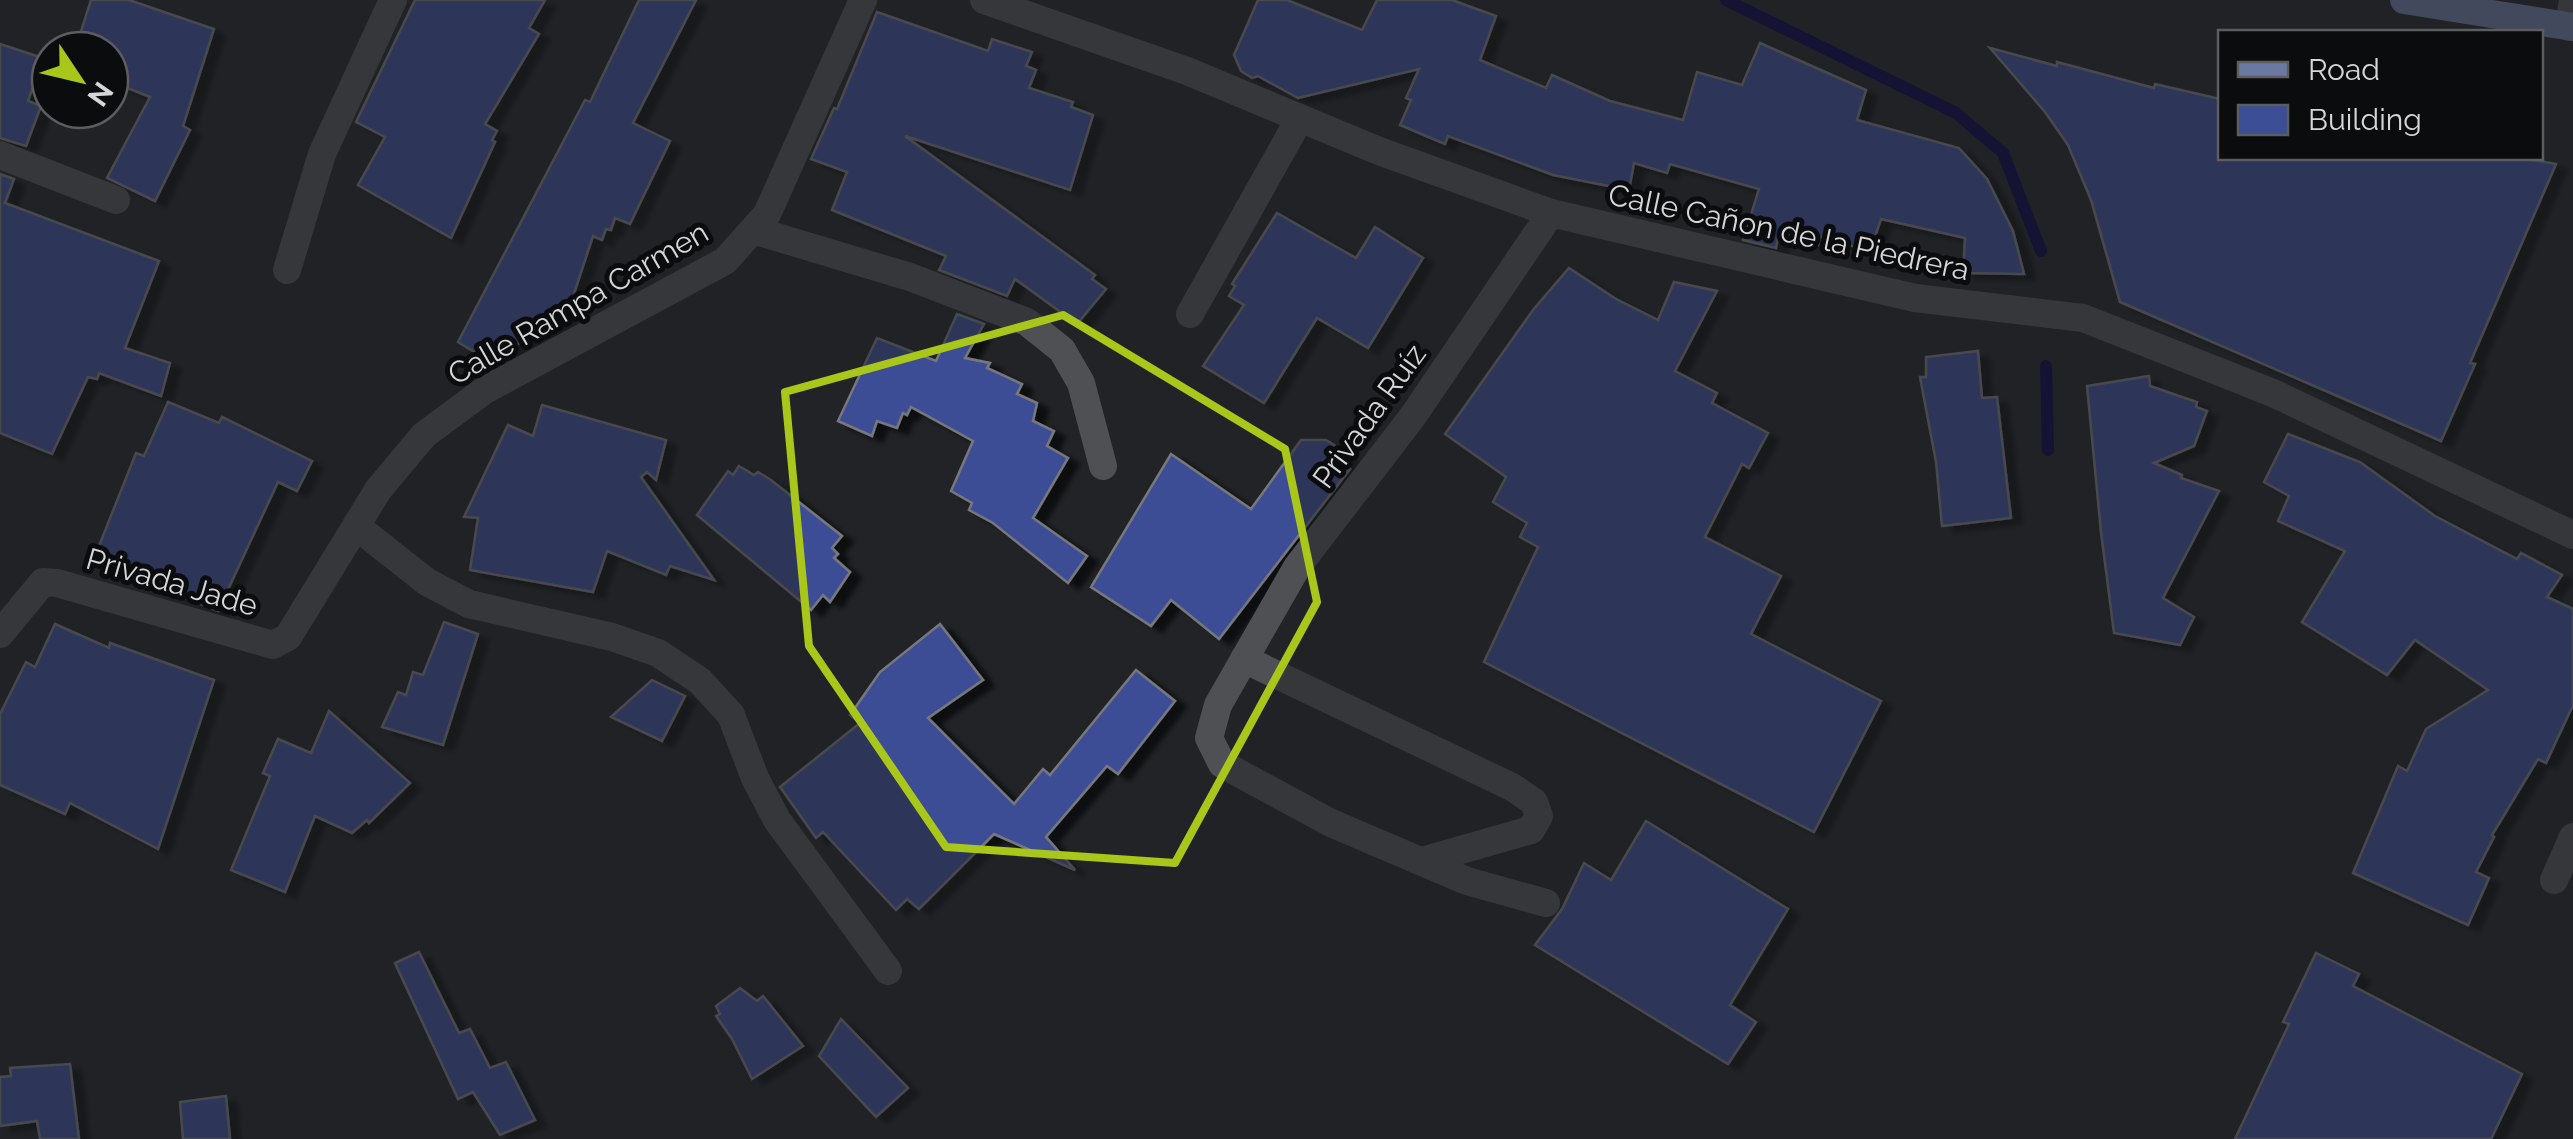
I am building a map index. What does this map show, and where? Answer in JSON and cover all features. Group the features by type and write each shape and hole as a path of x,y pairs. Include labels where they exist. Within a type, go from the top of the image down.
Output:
{"main road":[{"path":"2407,0 2533,10 2572,18"}],"street":[{"path":"287,270 322,154 392,0"},
{"name":"Calle Rampa Carmen","path":"288,637 378,490 424,434 484,390 725,261 753,230 767,214 863,0"},
{"name":"Calle Cañon de la Piedrera","path":"984,0 1187,71 1379,151 1551,213 1915,298 2084,318 2273,393 2573,535"},
{"path":"1190,314 1300,118"},
{"path":"0,155 116,200"},
{"name":"Privada Ruíz","path":"1546,903 1467,881 1331,822 1222,764 1210,738 1218,705 1296,567 1413,416 1551,213"},
{"path":"753,230 910,278 1026,322 1062,350 1081,384 1103,466"},
{"path":"356,526 427,582 469,604 612,637 658,654 700,680 731,714 755,778 777,820 888,971"},
{"name":"Privada Jade","path":"0,634 44,582 273,645 288,637"},
{"path":"1244,659 1512,787 1534,802 1540,816 1532,830 1422,862"},
{"path":"2554,880 2573,837"}],"highlighted area":[{"path":"1063,315 1285,449 1317,602 1175,863 946,847 809,646 785,392"}],"building":[{"path":"91,0 129,0 214,29 183,126 190,130 155,201 107,178 150,97 130,89 130,30 81,30"},
{"path":"415,0 545,0 529,28 539,34 485,124 497,131 492,140 495,142 451,238 358,185 385,137 356,122"},
{"path":"639,0 696,0 633,123 670,141 630,224 615,218 602,240 593,236 566,318 488,360 458,342 585,100 590,102"},
{"path":"1258,0 1287,0 1362,30 1377,0 1452,0 1496,16 1480,60 1546,88 1552,75 1610,101 1683,120 1697,72 1742,85 1760,43 1866,90 1857,120 1959,148 1987,179 2013,231 2024,274 1963,273 1965,238 1881,219 1870,251 1820,237 1818,245 1778,237 1776,248 1743,240 1759,189 1670,164 1667,173 1634,163 1629,190 1553,175 1448,136 1445,144 1400,125 1419,69 1298,98 1241,71 1234,55"},
{"path":"877,12 988,51 992,39 1032,52 1026,66 1036,70 1029,88 1073,102 1071,107 1093,115 1070,190 905,136 1095,275 1092,279 1106,289 1077,324 1015,279 1007,296 939,270 946,256 832,210 847,172 811,159 834,108 837,109"},
{"path":"0,44 30,54 28,101 32,130 26,146 0,138"},
{"path":"1990,48 2154,88 2155,84 2218,99 2218,160 2533,160 2556,164 2470,363 2475,364 2441,441 2120,302 2091,200 2068,145"},
{"path":"0,174 14,179 5,203 159,261 125,348 170,363 161,396 99,373 97,379 88,377 52,454 0,433"},
{"path":"1277,213 1356,258 1375,227 1423,258 1368,348 1317,318 1264,403 1203,366 1244,305 1229,296 1235,286 1232,284"},
{"path":"1569,268 1616,299 1658,320 1674,282 1717,291 1675,371 1717,393 1712,403 1768,433 1749,468 1742,464 1705,537 1781,576 1751,634 1881,701 1814,832 1484,662 1538,547 1520,537 1527,523 1493,502 1506,477 1445,434 1533,310"},
{"path":"957,314 984,324 965,358 990,363 987,368 1022,384 1017,394 1037,403 1033,421 1054,431 1047,446 1068,458 1033,518 1087,556 1068,583 993,523 969,510 972,503 951,491 973,441 911,407 907,415 903,413 897,428 877,421 872,436 838,421 877,338 936,361"},
{"path":"1978,351 1982,398 1997,397 2011,518 1942,526 1936,462 1920,377 1926,377 1926,357"},
{"path":"2149,376 2150,386 2197,402 2196,407 2207,411 2194,446 2154,463 2182,475 2181,478 2219,491 2163,598 2194,617 2180,645 2114,633 2101,532 2087,386"},
{"path":"168,402 219,423 222,417 312,461 297,491 278,482 218,611 93,561 136,453 144,456"},
{"path":"542,405 666,440 656,480 647,472 641,477 714,580 670,566 666,575 607,551 593,592 470,570 478,518 464,517 508,425 533,436"},
{"path":"2288,434 2360,462 2435,516 2517,559 2521,553 2562,575 2547,597 2573,609 2573,705 2546,763 2538,759 2492,835 2476,872 2489,878 2468,925 2353,873 2398,766 2407,771 2426,729 2488,690 2415,640 2387,675 2302,622 2345,551 2278,521 2289,496 2264,482"},
{"path":"1301,440 1326,440 1345,452 1350,469 1219,639 1171,600 1151,626 1091,587 1171,454 1251,509"},
{"path":"739,466 771,480 842,536 832,548 838,554 834,558 850,572 830,602 823,595 811,610 697,515 728,471 733,475"},
{"path":"444,622 478,634 443,745 382,727 398,692 406,695 413,672 423,675"},
{"path":"55,624 109,648 110,643 214,680 158,849 70,803 65,814 0,785 0,714 26,662 35,667"},
{"path":"940,624 983,680 928,718 1014,804 1043,769 1050,775 1136,670 1175,701 1118,774 1107,766 1046,837 1075,870 994,834 919,909 907,899 896,910 823,832 816,838 780,787 860,723 850,715 880,672"},
{"path":"652,680 685,696 662,741 611,717"},
{"path":"329,711 410,783 369,823 367,820 352,833 315,816 285,892 231,870 270,776 263,773 278,739 311,753"},
{"path":"1646,821 1788,909 1730,1005 1756,1022 1728,1064 1535,945 1562,909 1584,863 1611,880"},
{"path":"419,952 459,1033 470,1029 490,1068 506,1062 535,1120 500,1135 473,1092 458,1099 395,963"},
{"path":"2316,953 2359,974 2353,986 2522,1074 2491,1139 2235,1139 2289,1024 2283,1022"},
{"path":"740,988 757,1001 763,996 803,1046 752,1079 716,1016 720,1014 716,1006"},
{"path":"841,1019 908,1088 876,1117 819,1056"},
{"path":"70,1064 79,1139 40,1139 37,1121 0,1126 0,1077 11,1076 10,1068"},
{"path":"226,1096 230,1139 183,1139 180,1102"}],"waterway":[{"path":"1726,0 1956,113 2003,153 2041,251"},
{"path":"2046,366 2048,450"}]}
